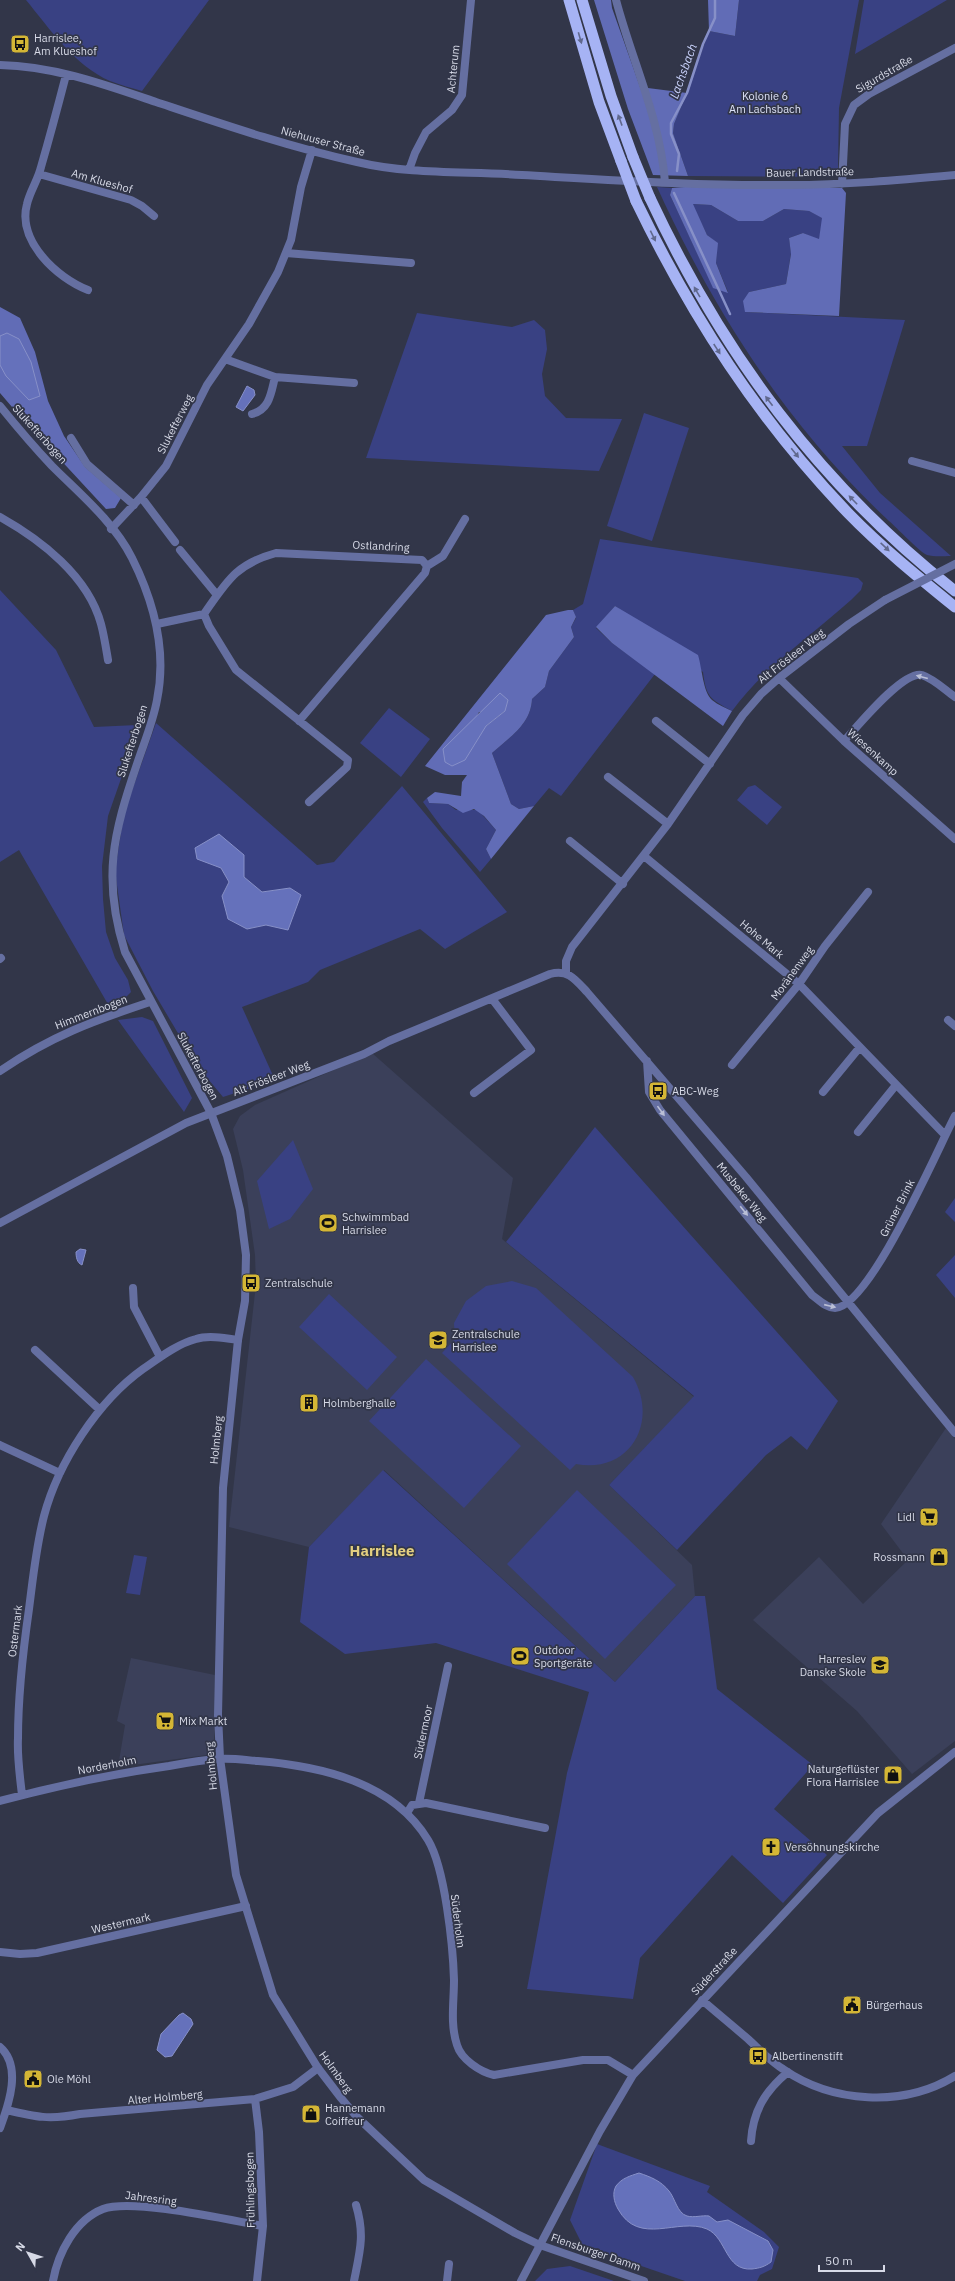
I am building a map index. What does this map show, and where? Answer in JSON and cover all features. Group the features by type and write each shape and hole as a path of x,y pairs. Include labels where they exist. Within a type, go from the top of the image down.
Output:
{"highway":[{"path":"569,0 599,102 636,201 677,281 705,330 760,411 848,513 920,579 955,607"},
{"path":"582,0 610,96 650,198 694,286 736,356 809,452 895,541 955,591"}],"street":[{"name":"Achterum","path":"409,170 415,153 426,132 452,110 462,95 471,0"},
{"path":"616,0 643,81 663,156 665,182"},
{"name":"Sigurdstraße","path":"842,184 845,124 854,105 869,94 955,48"},
{"name":"Niehuuser Straße","path":"0,65 82,78 242,130 356,162 409,170 650,181"},
{"path":"66,75 39,174 26,204 26,219 34,246 42,257 75,285 88,290"},
{"name":"Slukefterweg","path":"111,529 141,497 166,466 207,385 249,324 286,253 312,150"},
{"name":"Am Klueshof","path":"39,174 131,200 142,206 154,216"},
{"name":"Bauer Landstraße","path":"650,181 788,185 842,184 955,175"},
{"path":"286,253 411,263"},
{"path":"225,359 275,377 354,383"},
{"path":"252,414 259,412 269,400 275,377"},
{"name":"Slukefterbogen","path":"0,406 29,442 100,514 131,556 148,593 157,624 160,678 157,699 114,842 111,871 114,908 125,952 150,1002 211,1113"},
{"path":"70,438 87,464 134,505"},
{"path":"912,461 955,472"},
{"path":"141,497 175,542"},
{"path":"0,517 35,539 55,556 85,590 101,623 108,660"},
{"path":"299,721 425,573 427,566 443,556 465,519"},
{"path":"180,550 217,595"},
{"name":"Ostlandring","path":"204,614 217,595 240,568 263,556 276,553 416,559 422,560 427,566"},
{"name":"Alt Frösleer Weg","path":"0,1222 186,1123 335,1065 389,1041 493,1000 550,974 566,972 566,960 572,947 623,884 668,824 743,715 760,694 850,624 885,600 955,564"},
{"path":"157,624 204,614 209,626 236,670 348,760 347,768 310,802"},
{"path":"844,741 890,692 913,675 921,675 930,679 955,697"},
{"name":"Wiesenkamp","path":"779,678 844,741 955,839"},
{"path":"656,721 710,764"},
{"path":"608,777 668,824"},
{"path":"570,841 623,884"},
{"name":"Hohe Mark","path":"644,856 800,984 945,1135"},
{"name":"Moränenweg","path":"732,1066 800,984 825,946 868,892"},
{"name":"Musbeker Weg","path":"566,972 572,975 587,992 746,1177 955,1433"},
{"path":"474,1093 531,1050 493,1000"},
{"name":"Himmernbogen","path":"0,1071 54,1037 80,1026 150,1002"},
{"path":"948,1020 955,1026"},
{"path":"823,1092 860,1047"},
{"name":"Musbeker Weg","path":"647,1062 649,1092 660,1110 812,1295 824,1306 836,1308 848,1302"},
{"path":"858,1132 896,1084"},
{"name":"Holmberg","path":"211,1113 227,1156 240,1210 246,1255 245,1301 238,1340 223,1488 218,1715 220,1758 233,1864 273,1995 318,2068 356,2116 424,2180 515,2233 540,2245"},
{"name":"Grüner Brink","path":"848,1302 879,1266 898,1232 955,1116"},
{"path":"133,1288 134,1307 160,1357"},
{"name":"Ostermark","path":"22,1795 18,1739 26,1627 37,1547 44,1515 60,1473 79,1439 100,1410 124,1384 160,1357 196,1338 238,1340"},
{"path":"35,1350 100,1410"},
{"path":"0,1445 60,1473"},
{"name":"Südermoor","path":"419,1803 448,1666"},
{"name":"Süderstraße","path":"521,2281 600,2132 633,2075 878,1813 955,1752"},
{"name":"Norderholm","path":"0,1801 113,1774 220,1758"},
{"name":"Süderholm","path":"220,1758 274,1762 326,1771 370,1788 407,1813 428,1840 438,1867 446,1905 454,1979 453,2030 457,2047 465,2059 487,2074 494,2075 583,2060 608,2060 633,2075"},
{"path":"407,1813 412,1806 419,1803 545,1828"},
{"name":"Westermark","path":"0,1952 20,1954 37,1953 246,1906"},
{"path":"702,2000 788,2072 818,2087 860,2098 880,2098 919,2092 955,2076"},
{"path":"0,2047 7,2053 11,2062 12,2076 7,2110 0,2128"},
{"name":"Alter Holmberg","path":"7,2110 36,2117 61,2118 80,2114 256,2099 293,2087 318,2068"},
{"path":"751,2141 752,2122 768,2090 788,2072"},
{"name":"Frühlingsbogen","path":"256,2099 263,2226 257,2281"},
{"name":"Jahresring","path":"53,2281 57,2261 74,2233 94,2214 103,2209 132,2205 263,2226"},
{"path":"354,2281 362,2224 356,2206"},
{"name":"Flensburger Damm","path":"540,2245 644,2281"},
{"path":"447,2281 449,2264"}],"shaded area":[{"path":"594,0 611,0 612,8 640,87 687,93 674,124 673,133 688,176 653,175 628,109"},
{"path":"708,0 739,0 735,36 709,31"},
{"path":"672,188 842,188 846,193 839,316 745,312 743,301 749,292 786,284 791,254 789,238 803,233 819,239 822,218 809,211 784,209 763,221 738,221 711,205 693,204 707,235 718,243 716,263 728,293 713,288 670,195"},
{"path":"0,307 20,318 35,352 48,401 64,436 85,467 121,498 115,508 106,509 0,393"},
{"path":"7,333 19,339 31,362 40,396 29,400 6,376 0,365 0,336"},
{"path":"247,386 254,390 255,395 243,411 236,407"},
{"path":"615,606 698,655 705,686 709,696 712,700 732,711 723,726 612,643 596,627"},
{"path":"573,610 576,617 571,627 574,637 549,671 545,687 532,699 531,708 524,723 492,753 511,804 519,809 534,806 491,859 486,849 496,830 484,816 474,809 463,813 448,804 429,803 427,798 435,792 461,796 462,782 467,775 445,775 425,766 546,615","holes":["505,711 486,726 476,718 479,712"]},
{"path":"500,693 508,700 505,711 486,726 465,760 452,766 445,762 443,749"},
{"path":"219,834 244,855 244,877 262,892 290,888 301,895 288,930 266,925 247,929 228,919 222,896 229,882 221,868 197,859 195,848"},
{"name":"Zentralschule Harrislee","path":"372,1053 513,1178 502,1239 694,1397 609,1485 692,1565 695,1596 615,1682 384,1470 309,1547 229,1527 256,1284 255,1255 243,1170 233,1129 240,1116 255,1105"},
{"path":"80,1249 86,1250 82,1265 76,1256 76,1252"},
{"name":"Harreslev Danske Skole","path":"946,1428 955,1439 955,1741 912,1774 857,1711 753,1620 819,1557 863,1604 908,1560 881,1524"},
{"path":"131,1658 215,1675 214,1754 118,1767 125,1725 117,1721"},
{"path":"183,2013 191,2019 193,2024 172,2056 165,2057 157,2050 161,2034 179,2015"},
{"path":"639,2173 656,2180 663,2185 671,2194 678,2209 687,2216 709,2216 717,2222 728,2220 768,2241 773,2250 771,2262 762,2267 752,2269 743,2268 736,2265 731,2260 719,2239 714,2233 707,2229 696,2226 684,2226 648,2229 637,2226 627,2220 615,2203 615,2189 618,2183 624,2179"}],"green space":[{"path":"26,0 209,0 142,91 110,81 85,66 53,34"},
{"name":"Kolonie 6 Am Lachsbach","path":"739,0 859,0 839,108 838,168 832,177 688,176 673,133 674,124 687,93 709,31 735,36"},
{"path":"864,0 947,0 855,54"},
{"path":"657,187 672,188 670,195 713,287 728,292 716,263 717,243 707,235 692,204 711,205 738,221 763,221 784,209 809,211 823,218 819,240 803,233 789,238 791,253 786,284 749,292 745,312 905,320 867,446 842,446 880,493 951,556 927,555 914,545 852,485 818,447 786,407 756,366 703,279"},
{"path":"417,313 512,327 534,320 545,330 547,349 542,374 545,396 566,418 622,419 599,471 366,458"},
{"path":"644,413 689,428 652,541 607,526"},
{"path":"600,539 858,578 863,583 861,590 851,600 788,652 758,680 732,711 710,696 706,687 703,672 615,606 596,628 612,643 655,674 561,796 549,788 534,806 519,809 511,804 492,753 524,723 531,708 532,699 545,687 549,671 574,637 571,627 576,618 573,610 583,604"},
{"path":"0,590 56,650 94,727 137,725 122,769 123,773 108,816 102,866 106,932 115,958 128,980 131,992 124,999 109,1006 19,850 0,862"},
{"path":"389,708 430,739 401,777 360,743"},
{"path":"156,723 317,865 334,862 402,786 507,912 445,949 420,929 320,970 308,982 242,1007 275,1080 223,1097 198,1067 153,991 124,935 115,871 124,813","holes":["221,868 244,877 262,892 290,888 266,925 247,929 222,896 229,882"]},
{"path":"755,785 782,807 767,825 737,800 748,787"},
{"path":"427,798 429,803 448,804 456,810 478,810 496,830 486,849 491,859 480,872 442,828 423,802"},
{"path":"142,1017 153,1021 192,1098 184,1112 118,1020"},
{"path":"595,1127 838,1401 807,1450 791,1436 766,1455 677,1550 609,1485 694,1396 506,1242"},
{"path":"293,1140 313,1189 290,1219 269,1229 257,1181"},
{"path":"955,1198 955,1222 945,1212"},
{"path":"955,1255 955,1298 936,1275"},
{"path":"512,1281 536,1288 633,1377 640,1394 643,1411 641,1427 634,1441 625,1453 611,1461 595,1465 576,1464 570,1470 442,1353 455,1339 454,1323 466,1301 486,1286"},
{"path":"329,1294 397,1357 367,1390 299,1327"},
{"path":"426,1359 521,1446 464,1508 369,1421"},
{"path":"383,1470 615,1682 695,1596 705,1596 717,1689 813,1765 774,1809 827,1855 783,1903 732,1855 640,1958 633,1999 527,1989 567,1773 589,1692 436,1643 345,1654 300,1622 309,1547"},
{"path":"577,1490 676,1585 605,1659 507,1564"},
{"path":"134,1555 147,1557 140,1595 126,1593"},
{"path":"597,2144 710,2186 707,2192 764,2232 779,2247 772,2269 760,2275 757,2281 685,2281 583,2246 570,2220"},
{"path":"570,2266 614,2281 535,2281 547,2269"}],"waterway":[{"name":"Lachsbach","path":"677,171 679,154 671,134 671,123 687,93 703,44 715,18 715,0"},
{"name":"Lachsbach","path":"674,193 730,314"}],"place":[{"name":"Harrislee, Am Klueshof","path":"20,44"},
{"name":"ABC-Weg","path":"658,1091"},
{"name":"Schwimmbad Harrislee","path":"328,1223"},
{"name":"Zentralschule","path":"251,1283"},
{"name":"Zentralschule Harrislee","path":"438,1340"},
{"name":"Holmberghalle","path":"309,1403"},
{"name":"Lidl","path":"929,1517"},
{"name":"Rossmann","path":"939,1557"},
{"name":"Outdoor Sportgeräte","path":"520,1656"},
{"name":"Harreslev Danske Skole","path":"880,1665"},
{"name":"Mix Markt","path":"165,1721"},
{"name":"Naturgeflüster Flora Harrislee","path":"893,1775"},
{"name":"Versöhnungskirche","path":"771,1847"},
{"name":"Bürgerhaus","path":"852,2005"},
{"name":"Albertinenstift","path":"758,2056"},
{"name":"Ole Möhl","path":"33,2079"},
{"name":"Hannemann Coiffeur","path":"311,2114"}],"district":[{"name":"Harrislee","path":"382,1550"}]}
